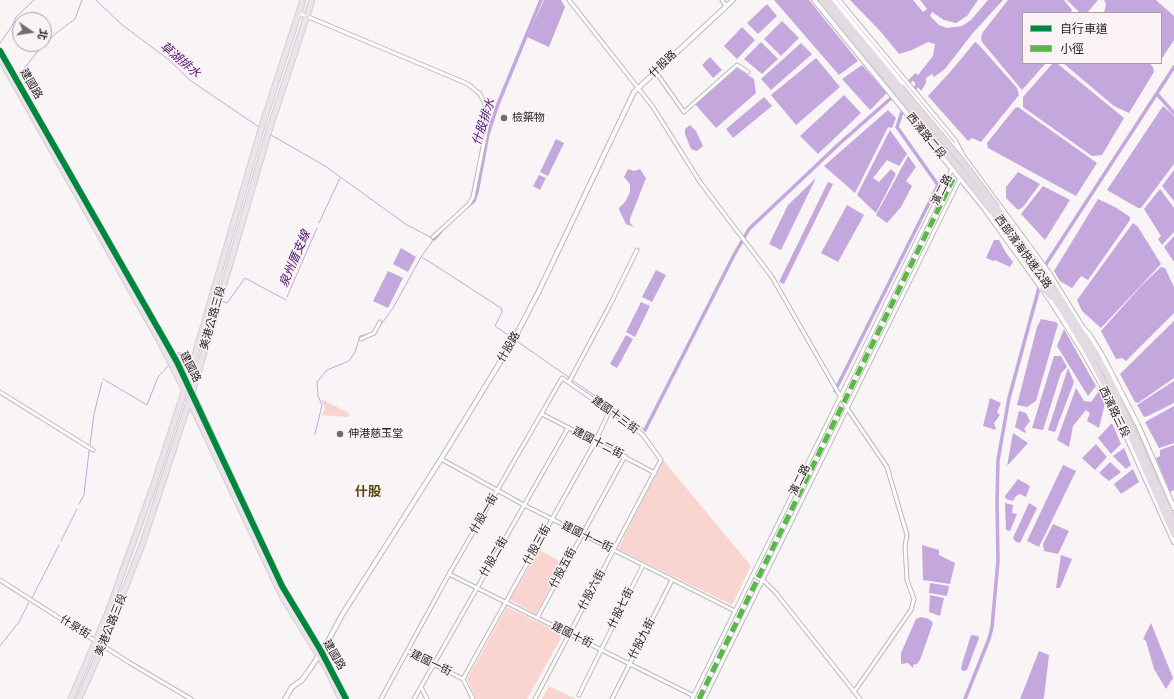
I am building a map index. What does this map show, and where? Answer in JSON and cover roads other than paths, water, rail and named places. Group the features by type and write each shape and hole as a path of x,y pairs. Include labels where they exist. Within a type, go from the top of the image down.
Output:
{"highway":[{"name":"西部濱海快速公路","path":"822,0 899,87"},
{"name":"西部濱海快速公路","path":"828,0 960,159 1046,281 1106,372 1174,523"},
{"path":"1046,281 1050,295 1088,353 1127,428 1174,535"},
{"path":"1083,328 1103,362 1106,372"}],"main road":[{"name":"美港公路三段","path":"70,699 96,641 134,541 185,389 259,134 303,0"},
{"name":"美港公路三段","path":"79,699 103,645 142,545 190,400 267,138 312,0"},
{"name":"建國路","path":"0,51 178,362 282,596 320,654 346,699"},
{"name":"建國路","path":"0,58 185,389 244,510"},
{"name":"建國路","path":"320,654 341,699"}],"street":[{"path":"569,0 653,106 700,182 772,277 837,388 847,408 887,467 907,534 905,546 907,580 914,599 911,610 854,692"},
{"path":"722,0 726,6"},
{"name":"什股路","path":"285,699 292,687 302,680 320,654 342,615 441,460 513,341 538,293 634,92 733,0"},
{"name":"西濱路二段","path":"814,0 899,87 920,101 965,159 1037,268"},
{"name":"西濱路二段","path":"834,0 899,87 908,115 984,208 1037,268"},
{"path":"839,0 899,87"},
{"path":"299,13 468,84 480,94 487,109 488,122 473,197 469,204 433,237"},
{"path":"655,71 684,112 737,65 748,72"},
{"name":"濱二路","path":"693,697 952,169 965,159"},
{"name":"濱二路","path":"704,699 960,179 965,159"},
{"path":"568,382 610,305 637,250"},
{"path":"1037,268 1046,281"},
{"name":"西濱路三段","path":"1046,281 1089,334 1117,384 1174,508"},
{"name":"西濱路三段","path":"1046,281 1110,400 1174,542"},
{"path":"361,339 374,332 380,322"},
{"name":"建國十三街","path":"562,378 610,410 643,435 661,460"},
{"name":"什股一街","path":"406,651 562,378"},
{"path":"0,392 93,450"},
{"name":"什股三街","path":"463,679 552,520 610,410"},
{"name":"建國十二街","path":"542,414 594,442 625,456 654,473"},
{"name":"什股二街","path":"414,699 568,428"},
{"name":"什股五街","path":"537,618 625,456"},
{"name":"建國十一街","path":"441,460 552,520 735,611"},
{"name":"什股六街","path":"535,699 661,460"},
{"name":"什股七街","path":"578,694 643,565"},
{"name":"建國十街","path":"449,574 693,697"},
{"path":"753,575 763,580 776,593 860,699"},
{"name":"什泉街","path":"0,580 191,699"},
{"name":"什股九街","path":"612,699 672,580"},
{"name":"建國一街","path":"381,699 406,651 463,679 473,699"},
{"path":"421,687 427,699"}],"waterway":[{"path":"0,43 12,26 16,17 34,0"},
{"name":"草湖排水","path":"19,75 38,51 55,34 75,19 82,0"},
{"name":"草湖排水","path":"96,0 121,24 169,60 191,81 259,127"},
{"name":"什股排水","path":"468,206 474,201 477,192 488,134 498,104 541,0"},
{"path":"1045,269 1046,264 1174,67"},
{"path":"903,88 912,79"},
{"path":"911,96 917,85"},
{"path":"645,430 734,255 749,229 839,144 898,92"},
{"path":"1157,94 1174,113"},
{"path":"835,391 938,185 897,127 907,102"},
{"name":"草湖排水","path":"271,135 325,166 407,225 434,239 421,257 393,308 378,329"},
{"name":"泉州厝支線","path":"319,223 340,178"},
{"name":"泉州厝支線","path":"287,297 317,228"},
{"name":"什股排水","path":"434,239 441,231"},
{"path":"422,257 501,308 502,312 495,326 512,338"},
{"path":"965,699 989,639 992,627 998,561 998,460 1009,398 1042,277"},
{"name":"泉州厝支線","path":"203,364 222,301 227,303 245,278 286,300"},
{"path":"315,434 322,405 318,396 317,382 327,370 349,361 355,352 360,336 368,334"},
{"path":"515,340 570,378"},
{"name":"泉州厝支線","path":"176,356 179,352 188,357"},
{"name":"泉州厝支線","path":"103,379 147,405 158,377 169,365"},
{"path":"572,380 645,430"},
{"name":"泉州厝支線","path":"90,445 94,414 102,382"},
{"name":"泉州厝支線","path":"79,504 84,495 89,451"},
{"name":"泉州厝支線","path":"61,541 77,509"},
{"name":"泉州厝支線","path":"32,598 59,545"},
{"name":"泉州厝支線","path":"0,646 19,622 29,602"}],"place":[{"name":"檢築物","path":"504,118"},
{"name":"伸港慈玉堂","path":"340,434"}],"district":[{"name":"什股","path":"368,492"}]}
